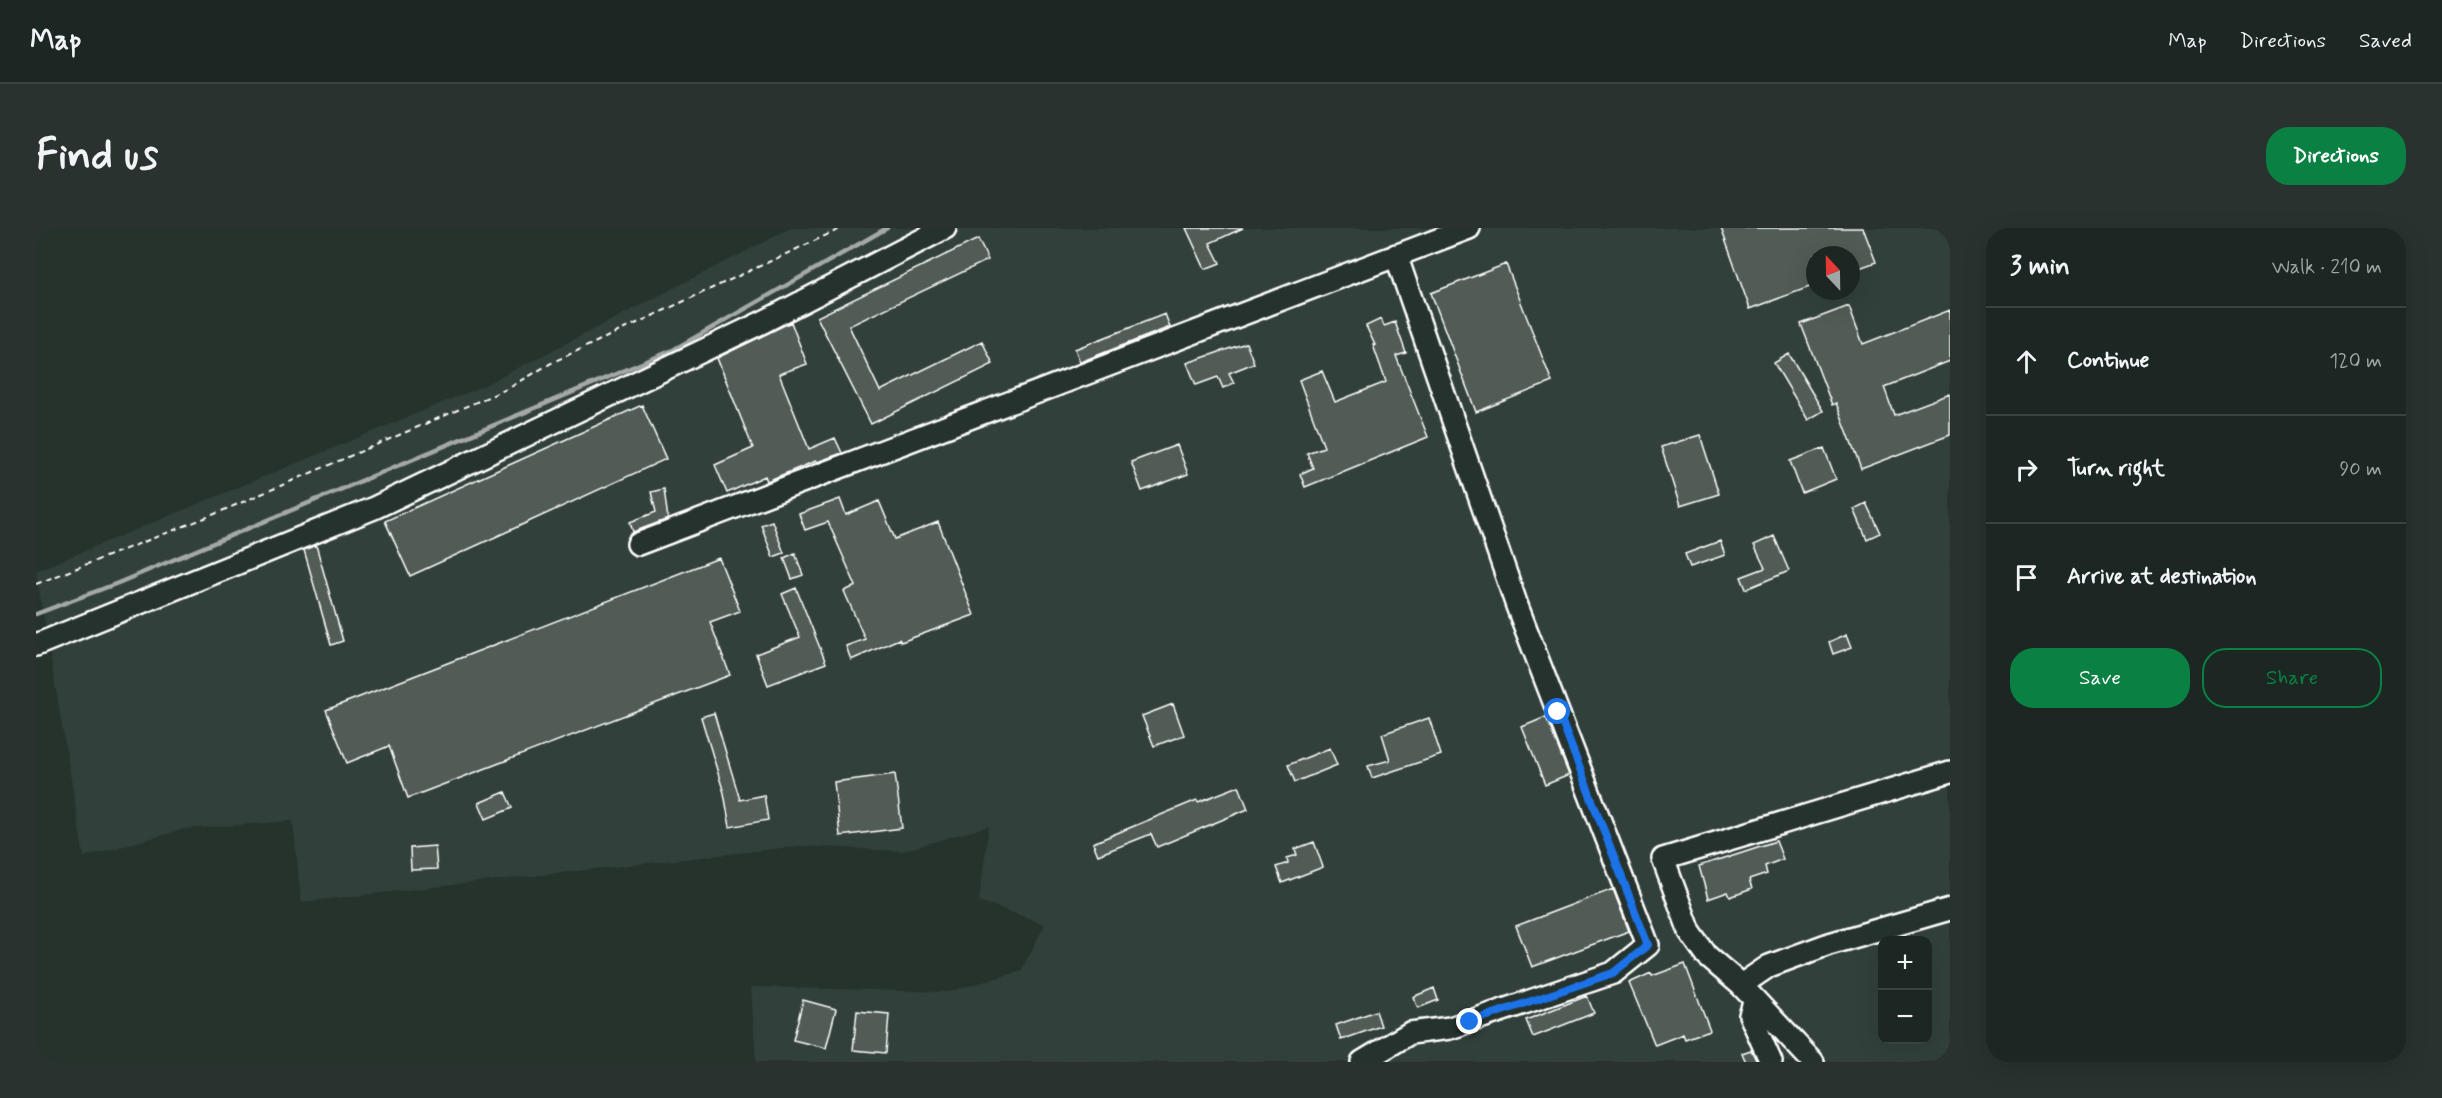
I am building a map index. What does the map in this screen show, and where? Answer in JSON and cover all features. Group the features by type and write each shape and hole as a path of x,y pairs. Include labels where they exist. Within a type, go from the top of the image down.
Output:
{"street":[{"path":"36,645 374,508 765,321 945,228"},
{"path":"638,544 1469,228"},
{"path":"1362,1062 1410,1033 1450,1028 1613,973 1648,945 1517,606 1396,255"},
{"path":"1813,1062 1748,993 1707,956 1689,932 1663,859 1950,772"},
{"path":"1771,1062 1750,1015 1748,993 1769,966 1829,944 1950,909"}],"path":[{"path":"36,584 210,516 509,388 553,362 842,228"}],"shaded area":[{"path":"791,228 1950,228 1950,1062 756,1062 751,987 948,992 1021,971 1045,924 979,901 989,826 902,851 800,846 301,902 293,821 184,829 84,857 36,571 483,386"}],"building":[{"path":"1186,228 1243,228 1210,243 1220,263 1205,269"},
{"path":"1721,228 1863,228 1876,262 1860,268 1860,246 1806,246 1806,288 1750,309"},
{"path":"978,239 988,260 849,326 880,391 982,341 993,364 871,424 817,317"},
{"path":"1506,264 1552,382 1476,412 1431,293"},
{"path":"1849,306 1863,344 1950,310 1950,361 1884,387 1894,415 1950,394 1950,435 1861,469 1836,403 1832,405 1801,324"},
{"path":"1165,314 1170,327 1080,362 1075,349"},
{"path":"1381,319 1384,326 1395,322 1406,353 1396,356 1428,437 1305,487 1300,474 1313,468 1307,453 1324,447 1299,380 1322,371 1335,402 1386,382 1373,345 1375,345 1366,326"},
{"path":"791,322 807,364 779,374 809,449 835,438 842,453 767,481 765,476 727,493 715,465 753,448 717,358"},
{"path":"1246,343 1254,363 1229,373 1234,383 1223,388 1218,377 1196,385 1187,363"},
{"path":"1789,354 1823,411 1808,420 1774,363"},
{"path":"642,405 666,459 410,576 385,521"},
{"path":"1700,435 1719,494 1680,506 1661,447"},
{"path":"1177,445 1188,474 1142,491 1131,462"},
{"path":"1824,448 1836,479 1802,493 1790,461"},
{"path":"664,489 668,519 633,532 630,522 656,512 651,492"},
{"path":"840,499 846,515 879,501 895,539 938,522 974,615 901,642 899,639 851,660 846,646 865,639 844,591 856,586 828,522 805,530 799,514"},
{"path":"1866,503 1880,533 1867,539 1854,509"},
{"path":"772,521 784,553 773,557 761,525"},
{"path":"1774,536 1789,571 1746,589 1741,577 1765,568 1754,545"},
{"path":"1720,541 1725,555 1690,567 1685,554"},
{"path":"316,545 343,641 331,645 304,550"},
{"path":"795,553 803,575 792,579 784,558"},
{"path":"719,558 740,611 710,622 730,675 408,798 389,746 347,763 326,710"},
{"path":"796,588 826,663 768,685 756,654 800,637 782,594"},
{"path":"1847,634 1852,647 1833,654 1829,642"},
{"path":"1173,704 1184,735 1154,746 1142,716"},
{"path":"714,713 740,800 764,795 768,820 730,827 724,793 701,717"},
{"path":"1546,717 1569,775 1545,785 1522,727"},
{"path":"1429,718 1441,755 1372,778 1368,766 1390,760 1382,734"},
{"path":"1330,748 1337,765 1295,782 1288,765"},
{"path":"895,774 902,828 840,836 834,782"},
{"path":"1239,786 1248,809 1157,847 1151,834 1098,855 1093,843 1197,800 1198,802"},
{"path":"505,792 512,808 486,819 479,803"},
{"path":"1776,841 1783,859 1765,866 1767,874 1749,880 1752,889 1730,897 1728,892 1708,899 1699,866"},
{"path":"1314,842 1323,867 1282,883 1276,867 1288,863 1287,858 1297,855 1295,849"},
{"path":"435,846 437,869 411,870 410,848"},
{"path":"1613,889 1629,931 1532,967 1516,926"},
{"path":"1685,964 1710,1030 1685,1039 1683,1034 1655,1045 1629,983 1651,973 1652,976"},
{"path":"1434,988 1438,1000 1418,1008 1413,997"},
{"path":"1587,996 1594,1013 1533,1037 1526,1020"},
{"path":"803,1000 836,1009 826,1048 793,1040"},
{"path":"857,1011 889,1014 886,1053 853,1050"},
{"path":"1376,1011 1381,1026 1341,1040 1336,1025"},
{"path":"1751,1050 1757,1062 1746,1062 1742,1053"}],"waterway":[{"path":"36,614 118,583 673,350 887,228"}],"route":[{"path":"1470,1022 1613,973 1648,945 1558,712"}]}
